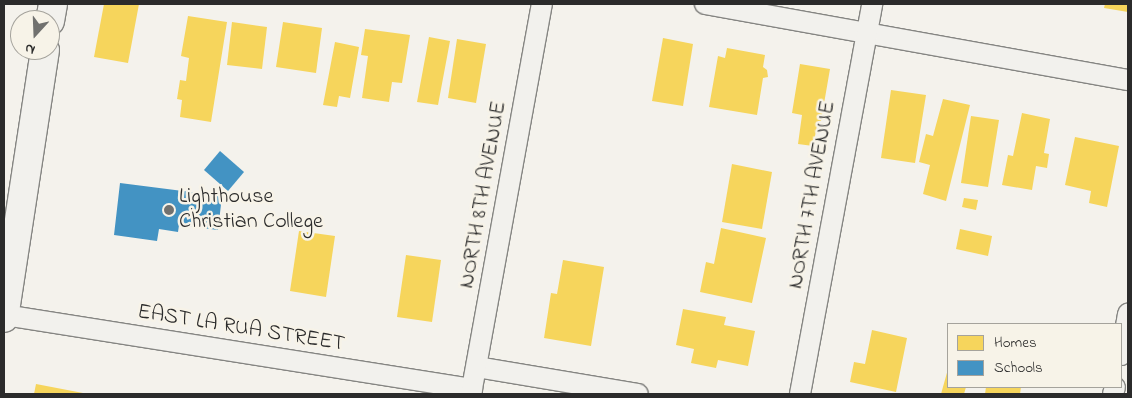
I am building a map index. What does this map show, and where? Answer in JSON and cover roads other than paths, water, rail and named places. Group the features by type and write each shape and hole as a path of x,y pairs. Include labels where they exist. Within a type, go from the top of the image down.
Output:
{"main road":[{"path":"4,316 43,60"}],"street":[{"name":"NORTH 8TH AVENUE","path":"471,392 542,4"},
{"path":"706,4 1128,80"},
{"name":"NORTH 7TH AVENUE","path":"800,394 872,4"},
{"path":"1122,349 1128,314"},
{"name":"EAST LA RUA STREET","path":"4,316 471,392"},
{"path":"477,366 638,394"}],"place":[{"name":"Lighthouse Christian College","path":"169,210"}]}
